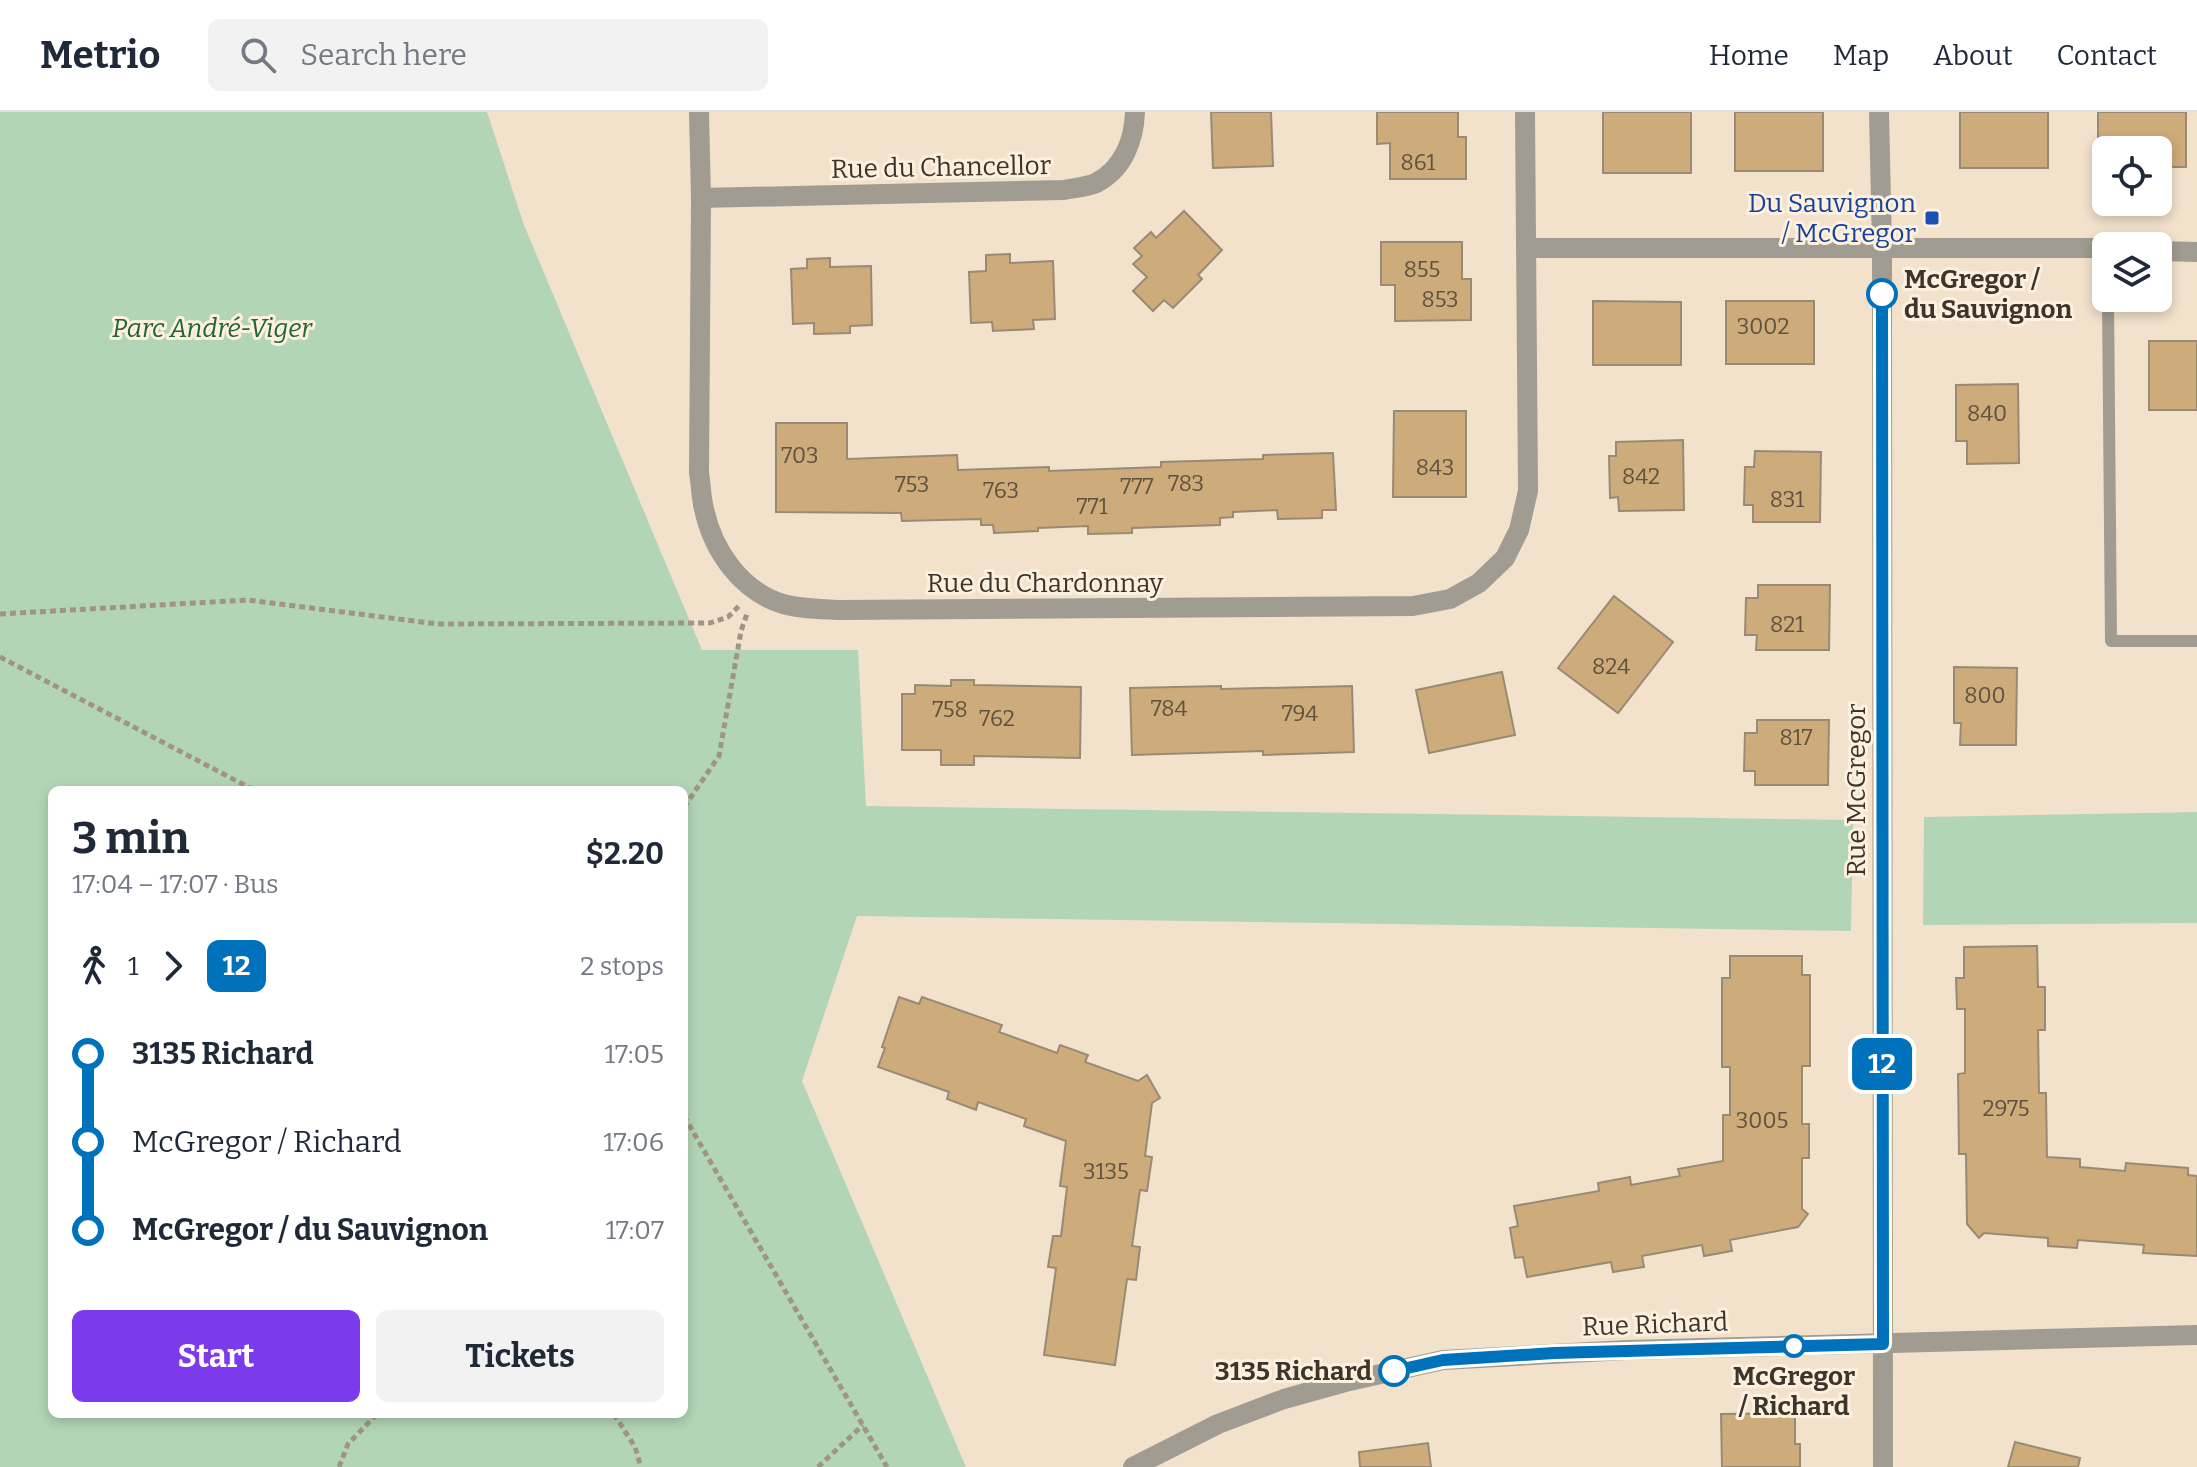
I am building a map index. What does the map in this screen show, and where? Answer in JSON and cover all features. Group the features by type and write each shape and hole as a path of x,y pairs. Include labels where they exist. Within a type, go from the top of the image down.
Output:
{"street":[{"name":"Rue du Chardonnay","path":"699,112 699,472 704,510 713,537 727,562 755,591 782,603 838,610 1377,608 1413,606 1450,599 1479,583 1505,558 1519,530 1528,491 1525,112"},
{"name":"Rue du Chancellor","path":"701,198 1064,190 1095,183 1115,169 1128,150 1135,112"},
{"name":"Rue McGregor","path":"1879,112 1882,247 1883,1467"},
{"path":"1527,248 2092,248"},
{"path":"2172,251 2197,252"},
{"name":"Rue Richard","path":"1133,1467 1218,1424 1284,1399 1443,1360 1627,1350 2197,1335"}],"lane":[{"path":"2108,312 2111,641 2197,641"}],"path":[{"path":"0,614 248,600 438,624 710,623 728,617 755,591"},
{"path":"688,801 719,756 741,631 755,591"},
{"path":"0,657 246,786"},
{"path":"688,1123 887,1467"},
{"path":"339,1467 348,1444 373,1418"},
{"path":"617,1418 635,1447 641,1467"},
{"path":"818,1467 863,1425"}],"green space":[{"name":"Parc André-Viger","path":"0,112 487,112 524,225 702,650 858,650 866,806 1853,820 1851,931 857,916 802,1081 966,1467 0,1467"},
{"path":"2197,812 2197,923 1923,925 1924,817"}],"building":[{"path":"1211,112 1271,112 1273,166 1213,168"},
{"path":"1377,112 1458,112 1458,137 1466,137 1466,179 1390,179 1390,143 1377,144"},
{"path":"1603,112 1691,112 1691,173 1603,173"},
{"path":"1735,112 1823,112 1823,171 1735,171"},
{"path":"1960,112 2048,112 2048,168 1960,168"},
{"path":"2098,112 2186,112 2186,167 2172,167 2172,136 2098,136"},
{"path":"1184,211 1222,250 1198,275 1202,279 1173,308 1164,300 1153,311 1133,291 1147,277 1133,264 1142,256 1134,248 1151,232 1156,238"},
{"path":"1381,242 1462,242 1462,279 1471,279 1471,320 1395,321 1395,285 1381,285"},
{"path":"1010,254 1010,263 1053,261 1055,319 1033,320 1034,329 993,331 992,322 971,323 969,272 986,271 986,255"},
{"path":"830,258 830,267 871,266 872,325 850,326 850,333 814,334 814,323 793,324 791,269 807,268 807,259"},
{"path":"1593,301 1681,302 1681,365 1593,365"},
{"path":"1726,301 1814,301 1814,364 1726,364"},
{"path":"2149,341 2197,341 2197,410 2149,410"},
{"path":"2018,384 2019,463 1967,464 1967,441 1956,441 1956,385"},
{"path":"1394,411 1466,411 1466,497 1393,497"},
{"path":"776,423 847,423 847,459 957,455 958,470 1161,467 1161,462 1333,453 1336,510 1322,510 1322,518 1278,519 1277,510 1233,512 1233,517 1220,518 1220,525 1132,528 1132,533 1088,534 1088,526 994,533 993,525 981,525 981,519 902,521 901,513 776,512"},
{"path":"1683,440 1684,510 1619,511 1618,497 1610,498 1609,456 1616,456 1616,442"},
{"path":"1755,451 1821,452 1820,522 1753,522 1753,505 1744,505 1745,467 1754,467"},
{"path":"1758,585 1830,585 1829,650 1756,650 1757,635 1745,635 1746,598 1758,598"},
{"path":"1614,596 1673,642 1618,713 1558,668"},
{"path":"1954,667 2017,668 2016,745 1960,745 1961,723 1954,723"},
{"path":"1502,672 1515,735 1429,753 1416,690"},
{"path":"951,680 974,680 974,685 1081,687 1080,758 974,756 974,765 941,765 941,750 902,750 902,694 915,694 915,685 951,686"},
{"path":"1221,686 1221,689 1352,686 1354,752 1132,755 1130,688"},
{"path":"1757,720 1829,720 1828,785 1755,785 1755,771 1744,771 1745,733 1757,733"},
{"path":"2037,946 2038,987 2045,987 2045,1030 2038,1030 2039,1093 2046,1093 2047,1157 2080,1159 2080,1167 2125,1171 2126,1163 2188,1168 2188,1175 2197,1176 2197,1256 2143,1253 2144,1245 2078,1240 2077,1248 2048,1246 2048,1238 1984,1233 1979,1238 1967,1224 1966,1154 1959,1154 1958,1074 1965,1073 1965,1009 1957,1009 1956,978 1964,978 1964,947"},
{"path":"1730,956 1802,956 1802,975 1810,975 1810,1066 1802,1066 1802,1124 1809,1124 1809,1158 1802,1158 1802,1209 1808,1214 1798,1227 1730,1240 1732,1251 1704,1256 1702,1245 1642,1256 1644,1267 1613,1272 1611,1262 1527,1277 1523,1257 1515,1258 1510,1228 1518,1226 1514,1206 1599,1191 1598,1183 1630,1177 1631,1185 1680,1176 1678,1169 1723,1161 1723,1115 1730,1115 1730,1067 1722,1067 1722,978 1730,978"},
{"path":"899,997 919,1004 922,997 1002,1025 999,1032 1057,1053 1060,1045 1088,1055 1085,1062 1138,1081 1147,1075 1160,1098 1152,1103 1145,1156 1152,1157 1147,1191 1140,1190 1132,1246 1140,1247 1136,1280 1127,1279 1115,1365 1044,1355 1056,1268 1048,1267 1053,1236 1061,1236 1067,1187 1060,1186 1066,1141 1024,1126 1026,1119 978,1102 976,1110 947,1099 949,1092 878,1067"},
{"path":"1795,1413 1795,1444 1800,1444 1800,1467 1722,1467 1721,1414"},
{"path":"2015,1442 2080,1458 2078,1467 2008,1467"},
{"path":"1428,1443 1431,1467 1360,1467 1359,1452"}],"bus line":[{"name":"12","path":"1394,1371 1443,1360 1554,1353 1883,1344 1882,294"}],"place":[{"name":"Du Sauvignon / McGregor","path":"1932,218"},
{"name":"McGregor / du Sauvignon","path":"1882,294"},
{"name":"McGregor / Richard","path":"1794,1346"},
{"name":"3135 Richard","path":"1394,1371"}]}
